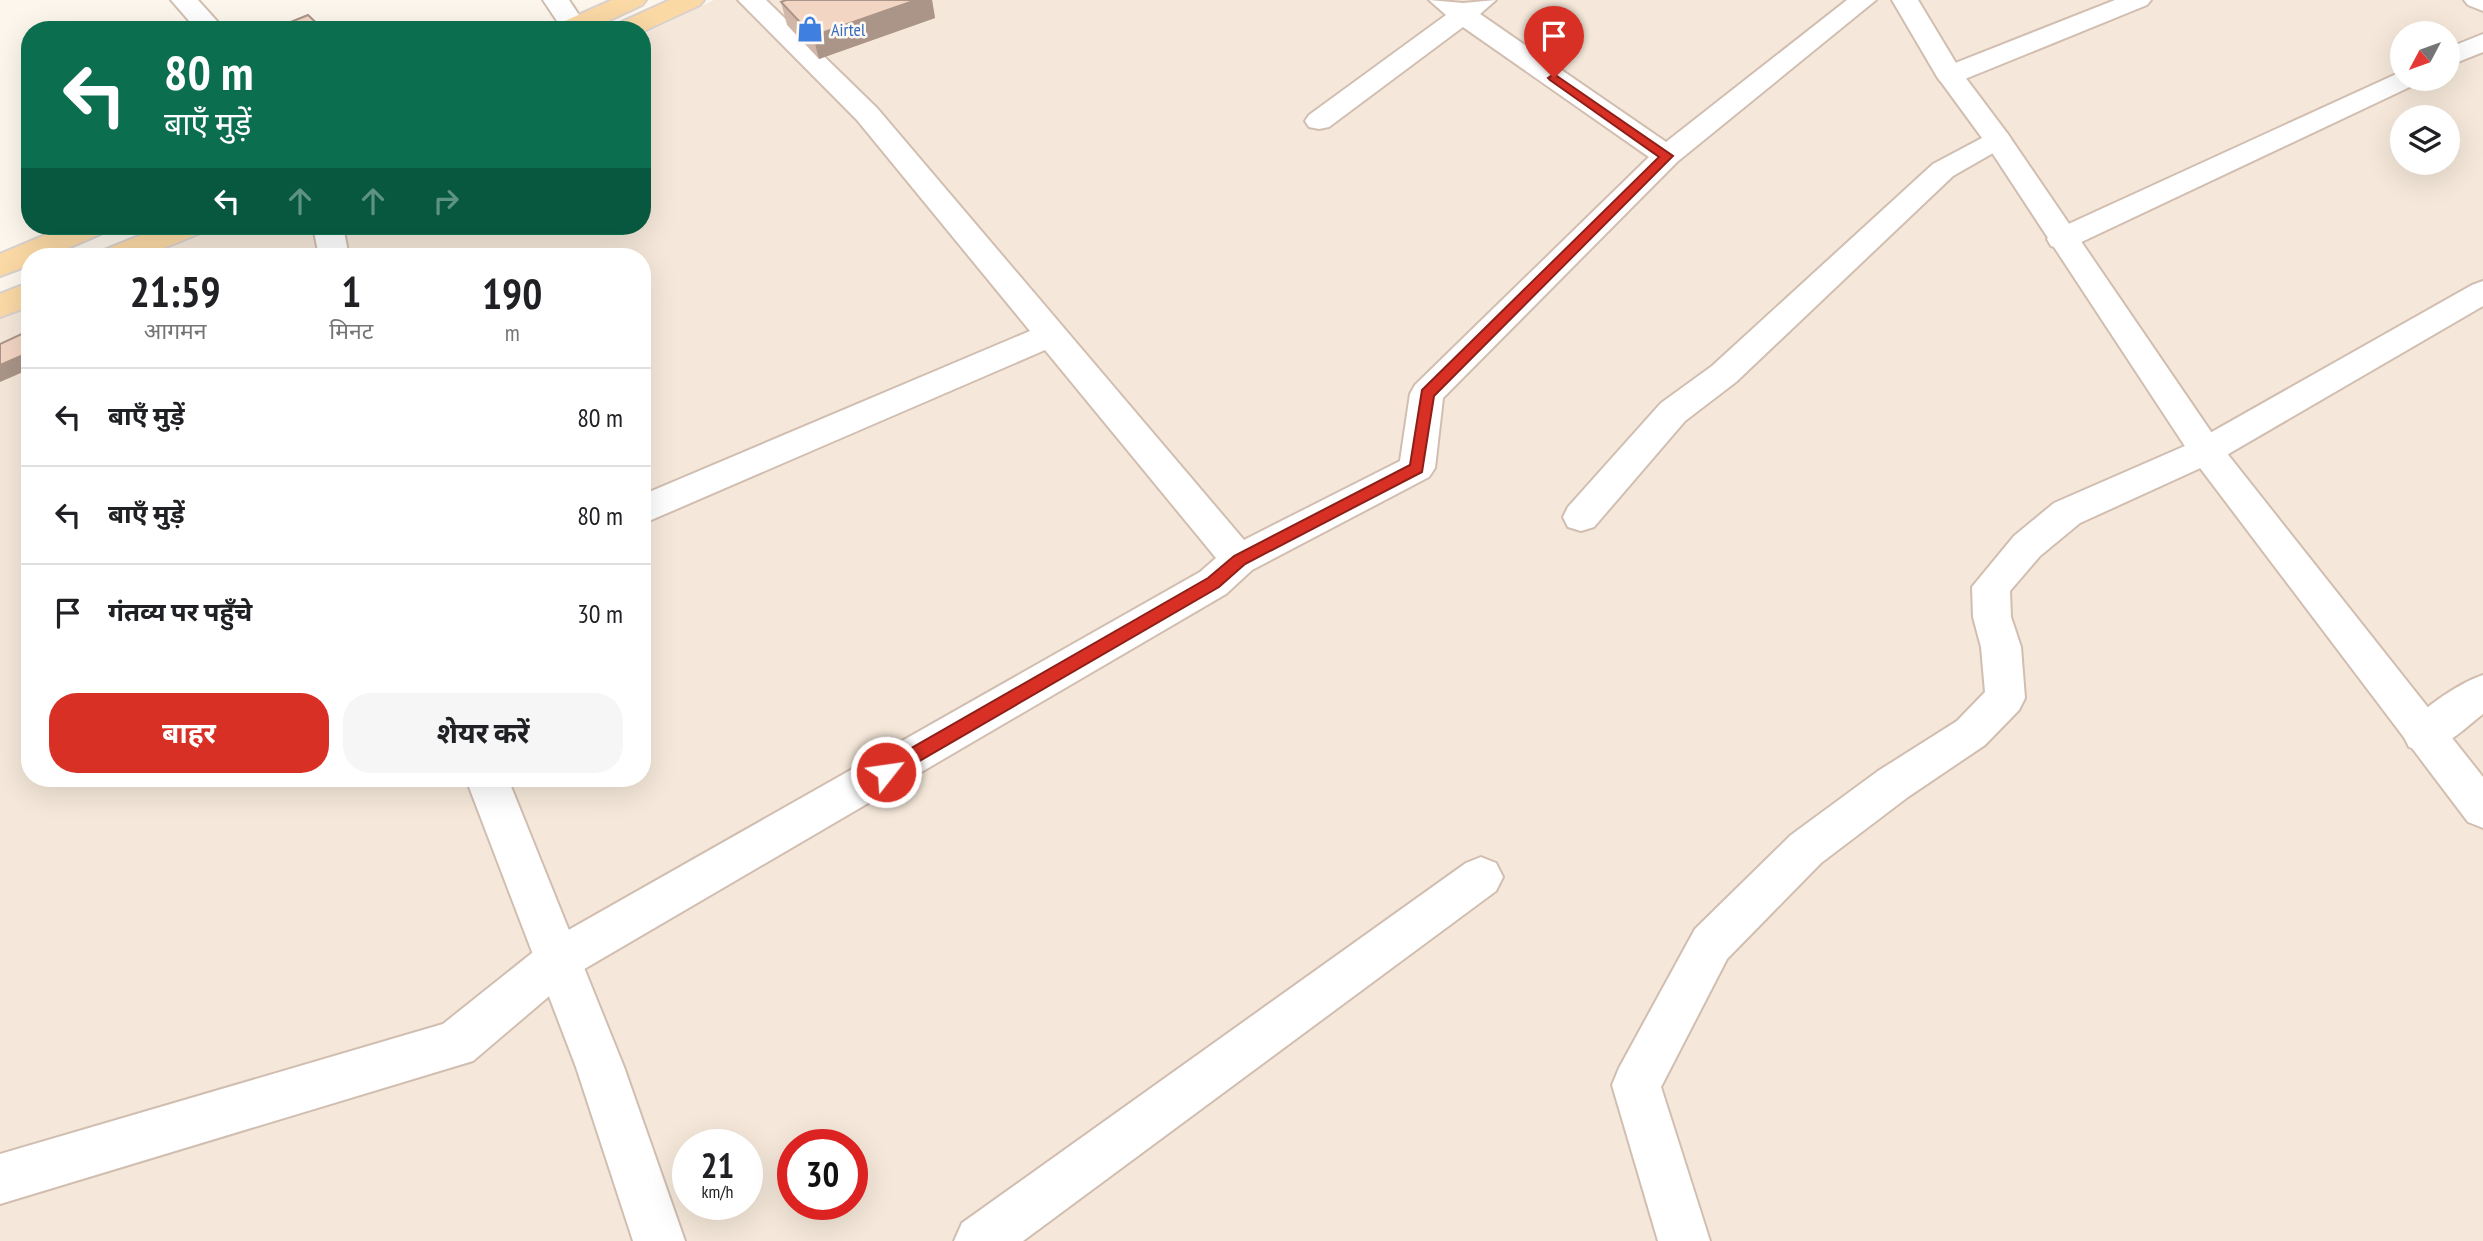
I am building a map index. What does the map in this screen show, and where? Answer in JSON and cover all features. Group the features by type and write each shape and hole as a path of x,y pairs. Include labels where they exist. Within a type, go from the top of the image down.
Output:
{"main road":[{"path":"586,21 633,0"},
{"path":"646,21 691,0"},
{"path":"41,248 71,235"},
{"path":"137,248 168,235"},
{"path":"0,266 21,257"},
{"path":"0,306 21,297"}],"street":[{"path":"184,0 204,21"},
{"path":"556,0 567,21"},
{"path":"751,0 867,114 1239,560"},
{"path":"0,1179 456,1044 558,960 1213,583 1239,560 1417,468 1427,394 1667,156 1863,0"},
{"path":"1905,0 1950,75 1997,139 2206,451 2483,810"},
{"path":"1950,75 2138,0"},
{"path":"2477,0 2483,3"},
{"path":"1319,121 1463,5 1667,156"},
{"path":"2460,53 2483,42"},
{"path":"2063,239 2390,86"},
{"path":"1581,517 1673,412 1724,374 1943,170 1997,139"},
{"path":"1684,1241 1636,1085 1711,944 1806,849 1893,784 1971,733 2005,698 2001,647 1992,617 1991,587 2027,546 2067,513 2206,451 2483,292"},
{"path":"651,506 1050,335"},
{"path":"2423,735 2483,692"},
{"path":"490,787 600,1067 659,1241"},
{"path":"980,1241 1481,877"}],"shaded area":[{"path":"714,0 2483,0 2483,1241 0,1241 0,318 21,310 21,787 651,787 651,248 170,248 202,235 651,235 651,31"}],"building":[{"path":"916,0 813,36 781,2"},
{"path":"308,15 314,21 293,21"},
{"path":"21,334 21,356 0,365 0,344"}],"place":[{"name":"Airtel","path":"810,29"}],"route":[{"path":"886,772 1213,583 1239,560 1417,468 1427,394 1667,156 1554,78"}]}
